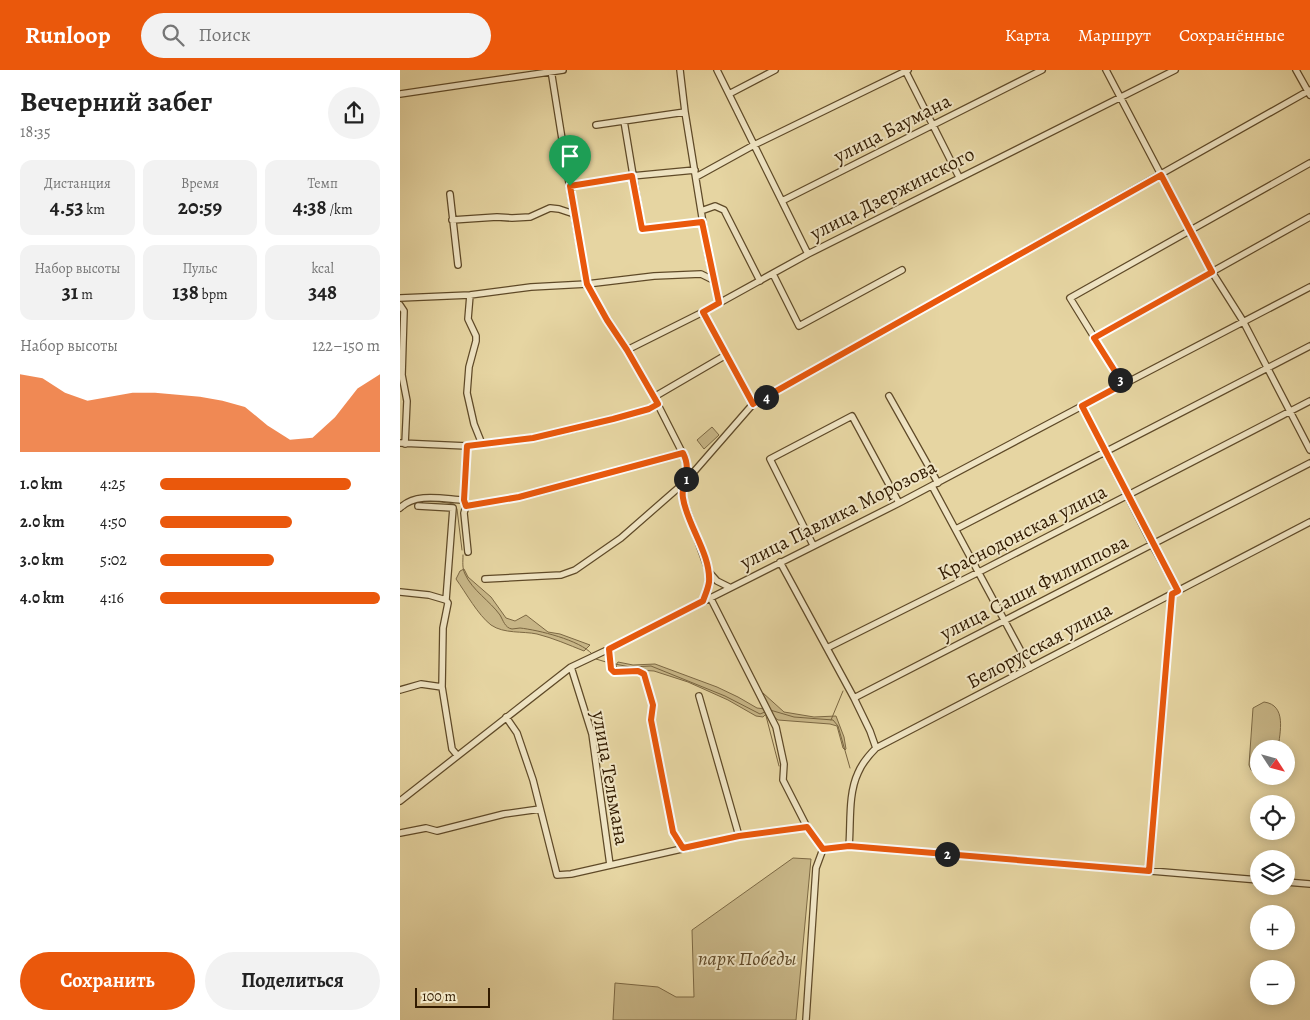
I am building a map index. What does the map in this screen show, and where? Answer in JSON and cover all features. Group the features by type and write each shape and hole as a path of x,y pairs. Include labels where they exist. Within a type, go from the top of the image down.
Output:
{"street":[{"path":"400,94 563,70"},
{"path":"680,70 702,222 719,303"},
{"path":"717,70 808,254"},
{"path":"729,94 775,70"},
{"path":"696,178 754,145 906,70 959,177"},
{"name":"улица Баумана","path":"782,201 1042,70"},
{"path":"1106,70 1212,272 1243,321 1310,450"},
{"name":"улица Дзержинского","path":"627,350 703,312 808,254 1175,70"},
{"path":"485,580 561,575 575,570 620,538 685,482 753,404 1309,92 1296,70"},
{"path":"551,71 587,284 658,404 683,453 687,462 683,498 709,572 717,581 730,587"},
{"path":"596,125 685,112"},
{"path":"624,121 642,229 702,222"},
{"path":"1123,384 1070,298 1310,163"},
{"path":"570,186 632,176 695,170"},
{"path":"450,194 458,265"},
{"path":"701,211 715,206 724,210 760,281"},
{"path":"452,220 530,217 550,208 574,214"},
{"path":"1094,338 1310,217"},
{"path":"773,274 798,326 902,270"},
{"path":"400,298 587,284 654,276 695,274 708,276 713,280"},
{"name":"улица Павлика Морозова","path":"400,801 571,667 938,483 1310,287"},
{"path":"470,294 468,319 476,336 476,341 469,367 467,393 474,424 482,444"},
{"path":"400,305 404,311 402,375 407,401 403,443 467,446 533,438 649,409 658,404"},
{"path":"703,312 753,404"},
{"path":"956,529 1310,346"},
{"path":"654,397 726,355"},
{"path":"889,396 938,483"},
{"name":"Краснодонская улица","path":"827,648 979,572 1310,401"},
{"path":"1082,406 1175,593 1149,871"},
{"path":"813,545 770,459 852,416 899,503"},
{"path":"467,446 464,514 468,552"},
{"path":"400,508 410,500 421,498 465,503 519,497 683,453"},
{"name":"улица Саши Филиппова","path":"854,698 1310,463"},
{"path":"932,486 1030,668"},
{"path":"418,506 453,508 446,600 448,603 444,628 442,687 452,749 457,755"},
{"name":"Белорусская улица","path":"849,846 855,779 860,768 876,748 1310,522"},
{"path":"780,562 854,698 876,748"},
{"path":"703,601 708,586 709,572"},
{"path":"400,592 429,595 446,600"},
{"path":"710,597 776,728 784,764 783,780 807,827 823,849"},
{"path":"609,649 611,669 614,672 638,671 644,674 653,705 651,720 673,832 683,848"},
{"name":"улица Тельмана","path":"571,667 592,734 610,865"},
{"path":"400,690 421,684 442,687"},
{"path":"699,696 739,836"},
{"path":"506,717 517,733 540,809 557,875 571,874 739,836 807,827"},
{"path":"400,834 426,828 437,831 504,814 540,809"},
{"path":"823,849 849,846 1250,879"},
{"path":"806,1020 816,868 823,849"},
{"path":"1295,883 1310,884"}],"green space":[{"path":"712,427 719,435 704,449 697,440"},
{"path":"464,569 468,577 491,597 506,618 515,621 526,615 548,632 560,634 590,645 584,651 543,636 502,630 491,625 477,610 456,579 460,571"},
{"path":"618,662 633,665 655,664 717,687 757,708 765,709 766,714 763,717 756,716 728,700 688,682 654,671 617,668"},
{"path":"763,693 784,712 814,717 836,716 844,737 846,749 843,748 837,726 778,720 774,717"},
{"path":"1264,702 1276,708 1281,727 1279,740 1251,740 1253,708"},
{"name":"парк Победы","path":"793,858 811,859 796,1020 613,1020 615,983 658,987 676,997 694,997 692,930"}],"waterway":[{"path":"420,501 454,504 457,509 462,550"},
{"path":"400,512 405,508"},
{"path":"463,555 463,569 468,580 496,610 508,627 512,629 528,629 558,636 578,644 592,654"},
{"path":"596,659 606,662"},
{"path":"615,664 630,667 651,666 725,696 760,714 765,712"},
{"path":"831,720 843,691"},
{"path":"770,710 794,717 833,720 838,726 850,768"},
{"path":"765,712 779,766"}],"route":[{"path":"1161,175 1212,272 1094,338 1123,384 1082,406 1178,591 1172,594 1149,871 849,846 823,849 807,827 739,836 683,848 673,832 651,720 653,705 644,674 638,671 614,672 611,669 609,649 703,601 709,582 709,572 683,498 682,493 687,462 683,453 519,497 466,506 464,500 467,446 533,438 613,419 649,409 658,404 587,284 570,186 632,176 642,229 702,222 719,303 703,312 753,404 1161,175"}]}
